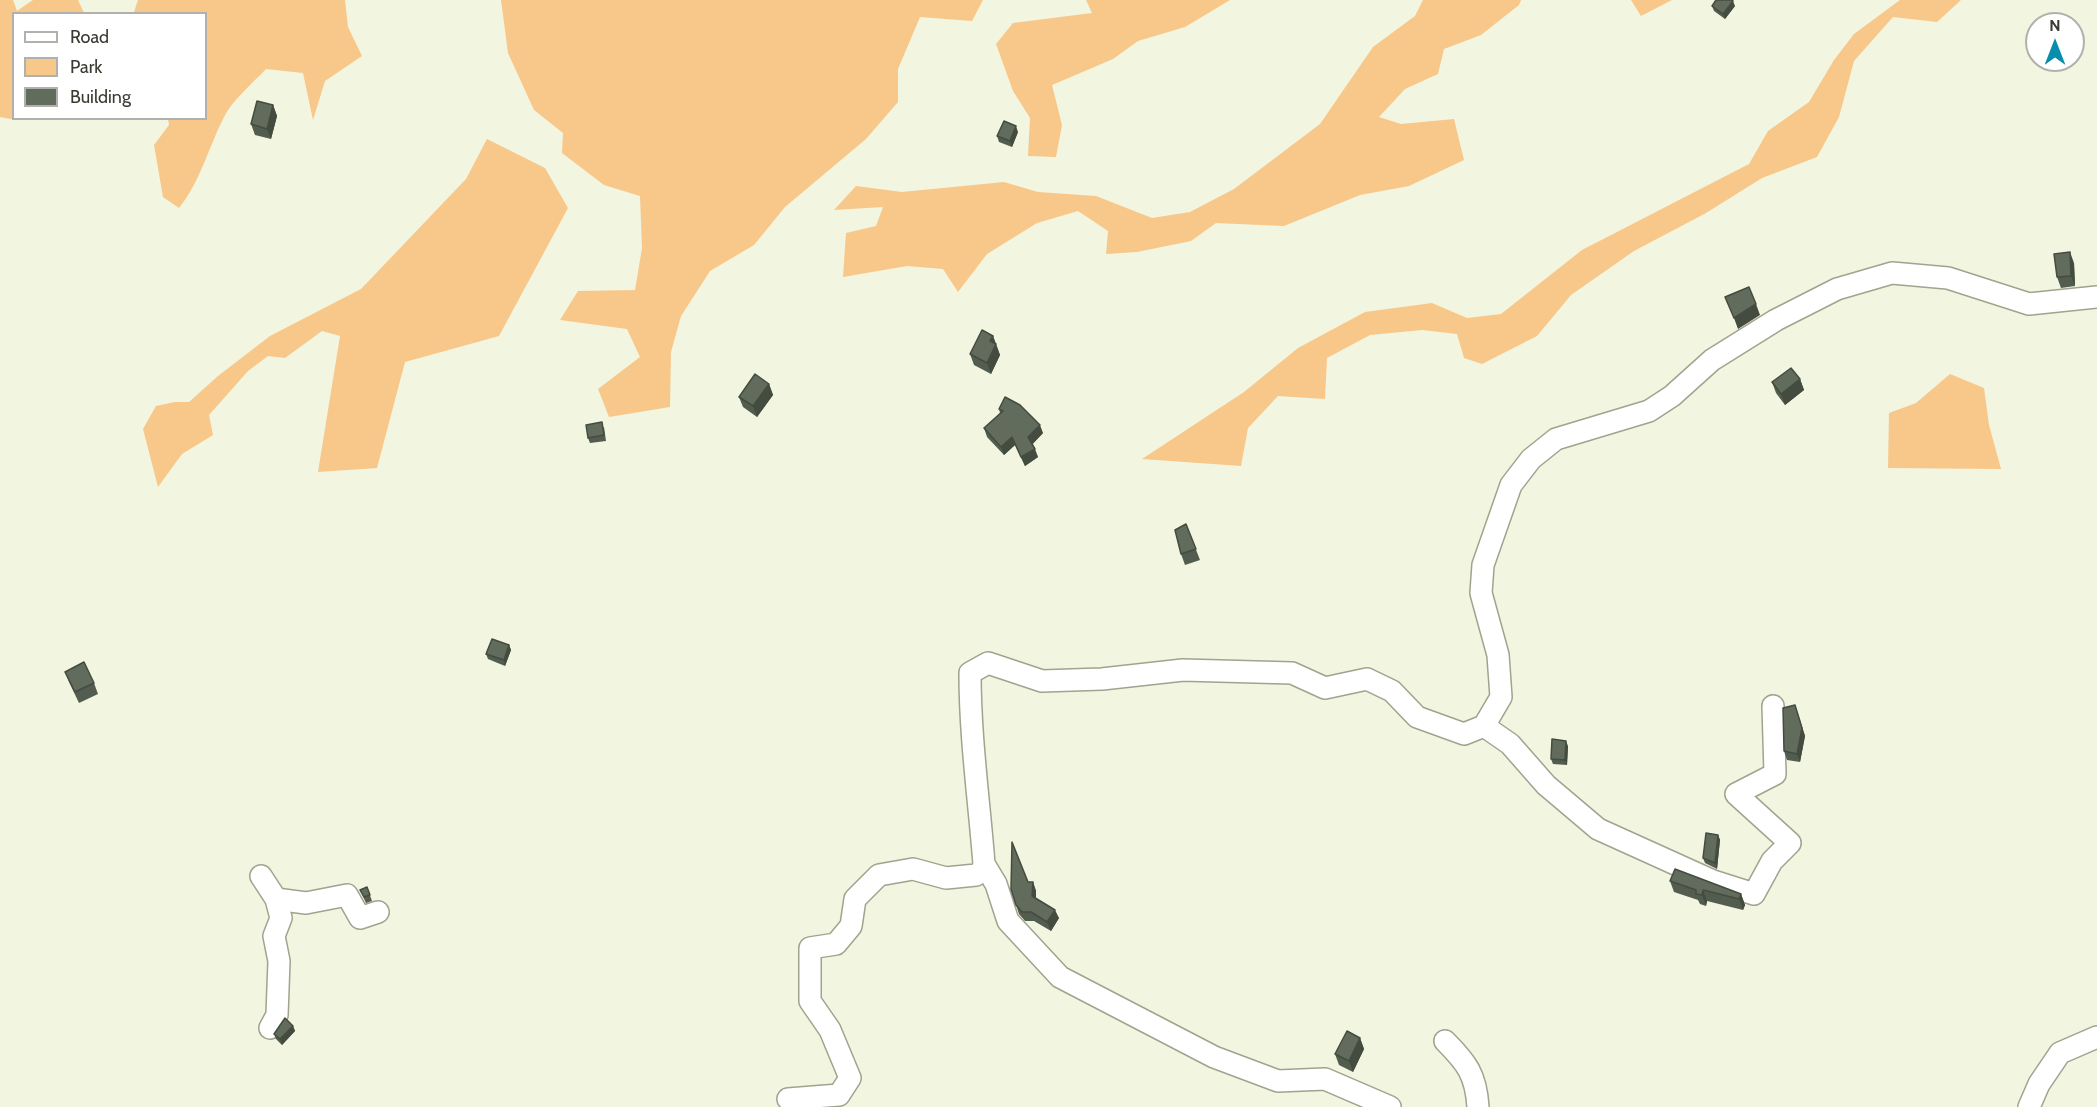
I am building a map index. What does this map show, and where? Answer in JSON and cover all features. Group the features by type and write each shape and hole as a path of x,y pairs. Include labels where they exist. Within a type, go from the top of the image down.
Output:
{"street":[{"path":"788,1099 840,1095 850,1078 830,1030 810,1001 810,948 836,944 851,926 855,899 879,875 913,869 946,878 976,875 982,871 984,864 971,732 970,673 988,663 1042,681 1102,679 1183,670 1292,673 1325,688 1367,679 1392,691 1417,717 1464,734 1484,726 1501,697 1498,655 1481,593 1483,565 1511,485 1531,459 1556,439 1649,411 1672,396 1712,360 1776,320 1836,289 1892,273 1948,278 2029,304 2097,297"},
{"path":"1484,726 1510,744 1546,785 1598,830 1713,881 1754,894 1772,861 1790,843 1736,794 1775,774 1773,706"},
{"path":"984,864 996,884 1008,921 1060,977 1214,1056 1278,1081 1325,1079 1390,1107"},
{"path":"261,876 276,899 281,918 274,936 279,962 277,1015 270,1028"},
{"path":"276,899 306,903 347,896 360,918 378,912"},
{"path":"2029,1107 2039,1084 2060,1053 2097,1037"},
{"path":"1445,1041 1465,1060 1476,1084 1478,1107"}],"green space":[{"path":"0,0 13,0 17,11 33,0 78,0 84,12 12,12 12,119 0,117"},
{"path":"138,0 345,0 348,27 362,56 325,81 313,120 303,73 266,69 236,99 227,112 198,176 179,208 163,197 154,145 169,125 168,120 207,120 207,12 134,12"},
{"path":"501,0 983,0 972,21 920,17 898,69 898,102 866,139 785,207 754,245 710,271 681,316 671,352 670,407 609,417 598,389 640,357 627,329 560,320 578,291 635,290 642,248 640,196 604,185 562,153 563,133 534,110 508,53"},
{"path":"1086,0 1230,0 1185,27 1138,41 1113,59 1052,85 1062,125 1056,157 1028,156 1030,118 1013,91 996,44 1013,23 1092,13"},
{"path":"1423,0 1521,0 1519,5 1481,35 1444,49 1438,74 1405,89 1379,117 1401,124 1454,119 1464,160 1409,186 1360,195 1284,226 1216,223 1191,241 1137,252 1106,254 1108,231 1078,211 1037,223 987,254 958,292 943,269 907,266 843,277 846,233 876,226 883,207 834,210 856,186 902,192 1004,182 1038,192 1096,196 1152,218 1190,212 1234,189 1320,124 1373,47 1415,16"},
{"path":"1631,0 1672,0 1641,16"},
{"path":"1900,0 1961,0 1937,22 1893,17 1854,61 1839,117 1817,157 1762,178 1706,213 1634,251 1571,295 1537,336 1482,364 1464,358 1457,334 1422,330 1370,335 1327,358 1325,399 1278,396 1248,428 1241,466 1142,459 1244,392 1298,348 1365,312 1432,303 1467,318 1501,314 1582,250 1749,164 1768,131 1809,102 1834,60 1854,34"},
{"path":"487,139 545,168 568,208 499,336 405,362 377,468 318,472 340,336 322,331 285,358 268,356 248,371 209,415 213,435 182,454 158,487 143,429 156,406 189,402 218,376 270,336 361,289 466,179"},
{"path":"1950,374 1984,388 1989,425 2001,469 1888,468 1889,413 1916,403"}],"building":[{"path":"1716,0 1733,1 1723,14 1712,6"},
{"path":"257,101 273,105 267,129 251,124"},
{"path":"1004,121 1016,126 1010,141 997,136"},
{"path":"2070,252 2071,276 2057,277 2054,254"},
{"path":"1749,287 1756,304 1734,318 1725,297"},
{"path":"982,330 993,336 990,341 996,344 987,363 970,354"},
{"path":"1791,368 1800,379 1781,394 1772,382"},
{"path":"755,374 769,384 753,406 739,397"},
{"path":"1005,397 1020,405 1040,425 1028,437 1035,449 1021,457 1012,437 1001,447 984,428 1003,411 999,409"},
{"path":"602,422 604,435 588,438 586,425"},
{"path":"1186,524 1196,549 1181,554 1175,530"},
{"path":"492,639 509,645 504,660 486,654"},
{"path":"84,662 94,683 75,692 65,672"},
{"path":"1795,705 1802,728 1797,754 1784,751 1783,708"},
{"path":"1552,739 1566,741 1565,760 1551,759"},
{"path":"1706,833 1718,835 1715,863 1703,858"},
{"path":"1012,842 1028,882 1033,882 1032,896 1055,910 1047,922 1031,912 1022,912 1016,905 1011,889"},
{"path":"1675,869 1741,894 1739,899 1703,890 1702,895 1696,894 1696,890 1670,881"},
{"path":"367,887 370,895 364,897 360,890"},
{"path":"285,1018 293,1026 280,1039 274,1034"},
{"path":"1347,1031 1360,1038 1349,1061 1335,1054"}]}
